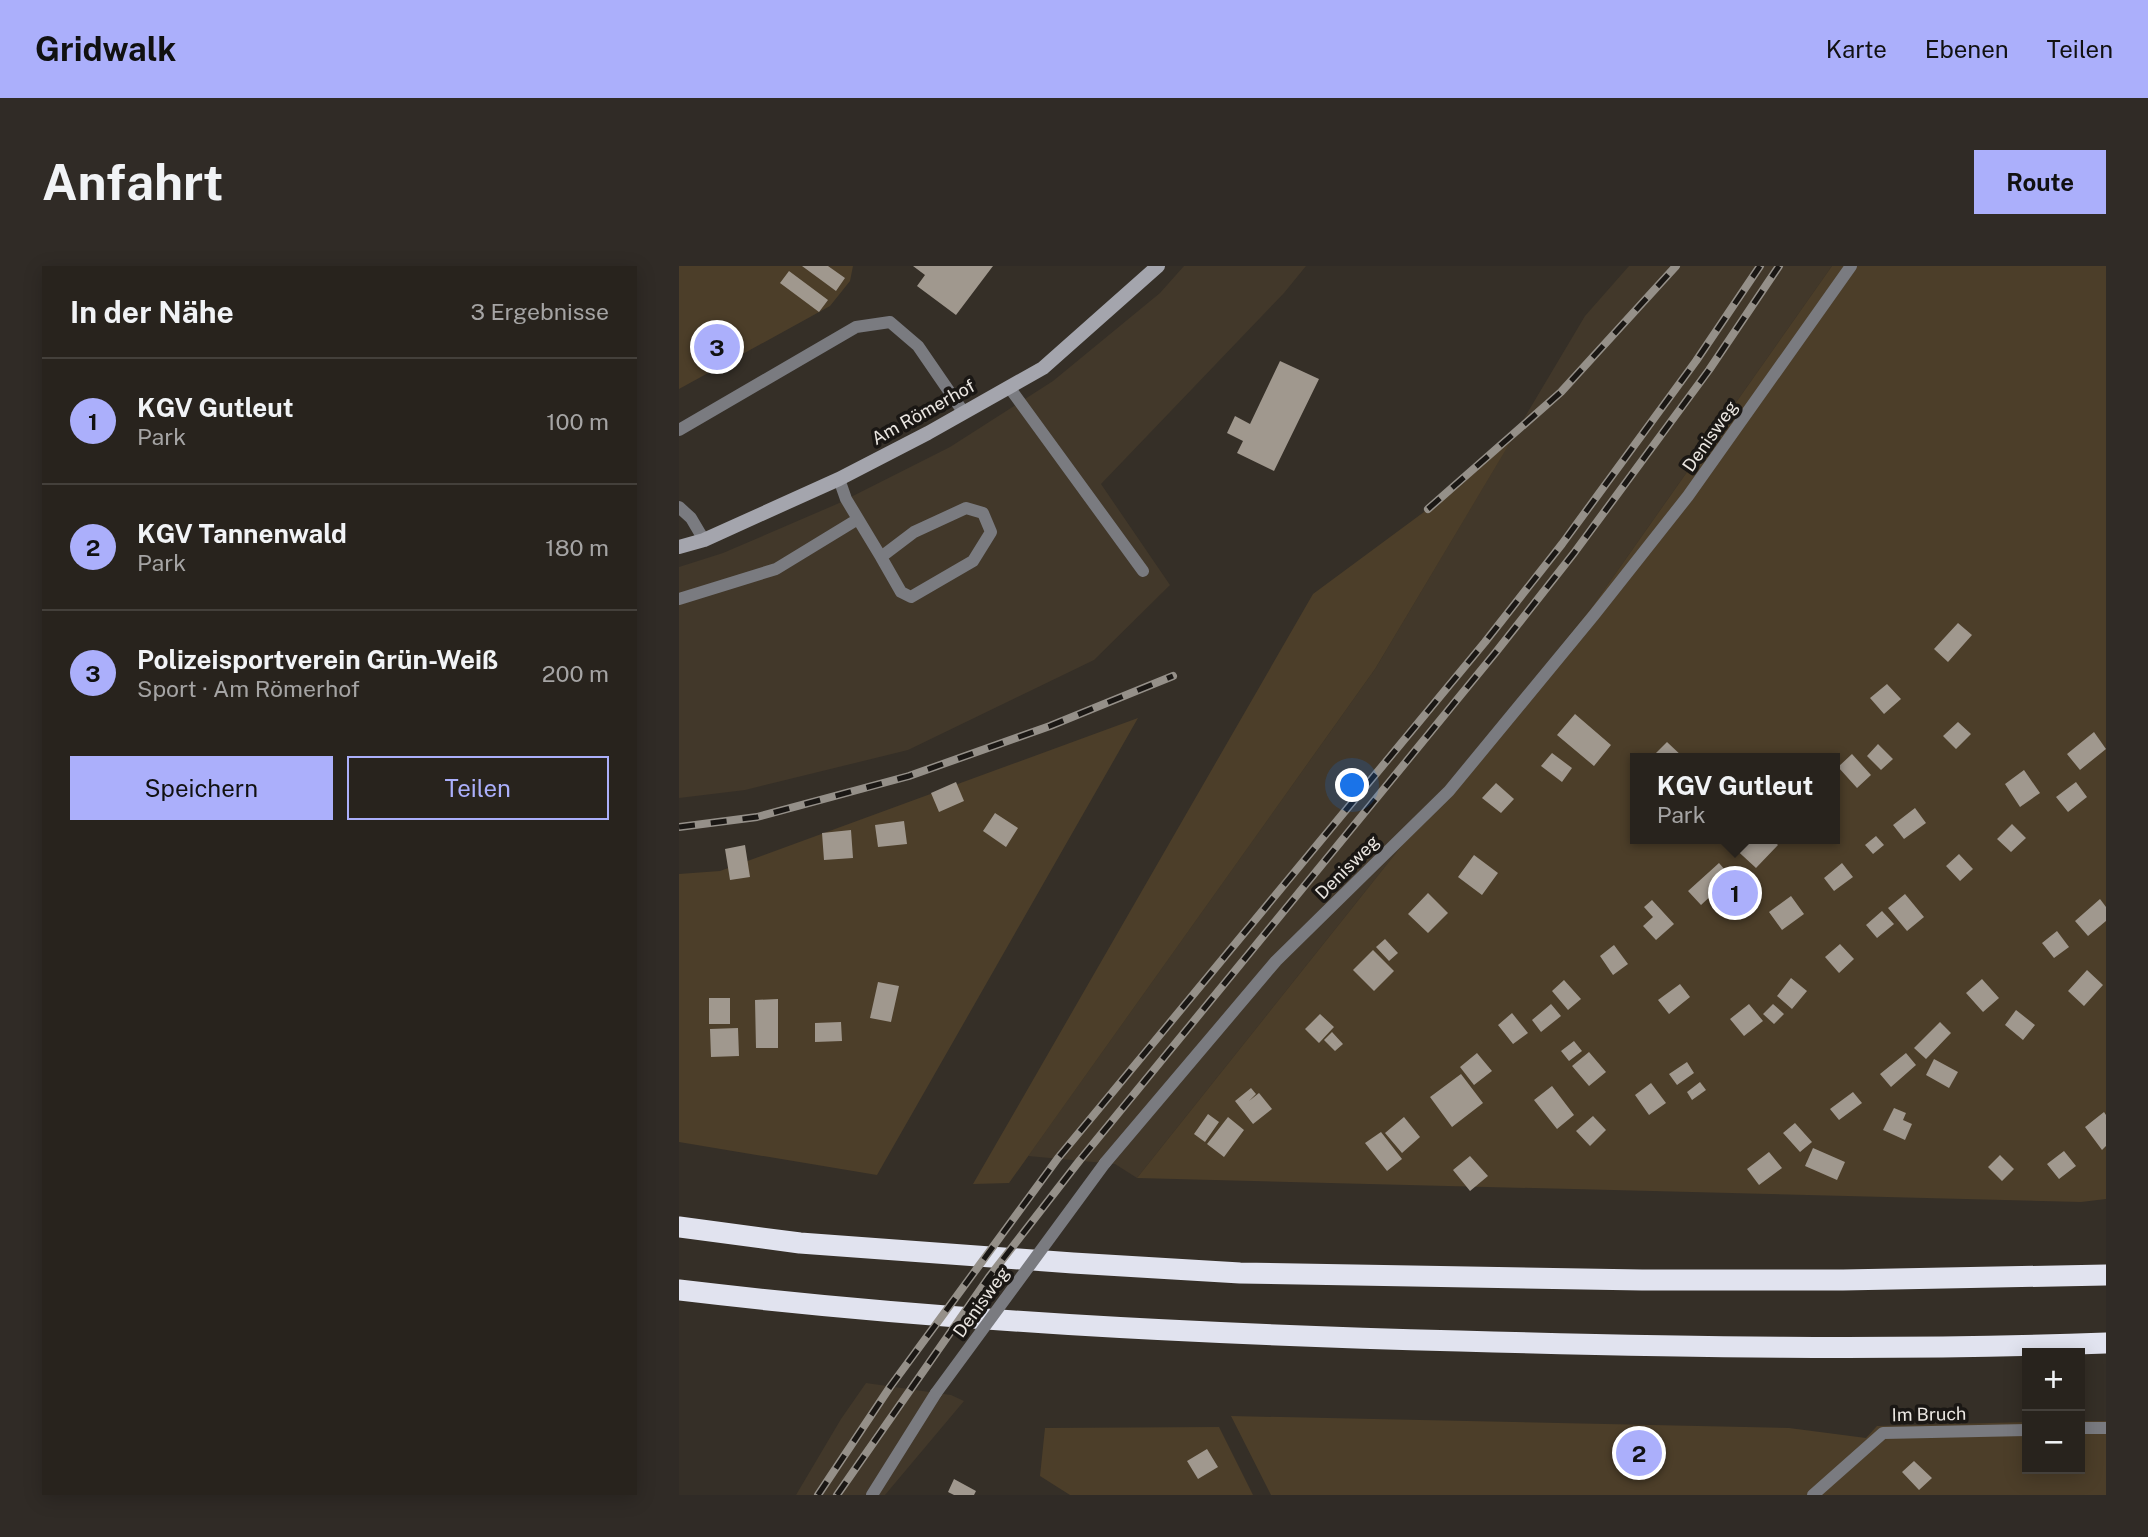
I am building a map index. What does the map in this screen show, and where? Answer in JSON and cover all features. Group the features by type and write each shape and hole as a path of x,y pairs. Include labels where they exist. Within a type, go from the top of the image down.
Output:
{"highway":[{"path":"679,1227 800,1243 1073,1264 1240,1273 1642,1280 1843,1280 2106,1275"},
{"path":"679,1290 875,1310 1246,1335 1660,1346 2026,1346 2106,1343"}],"main road":[{"name":"Am Römerhof","path":"679,547 704,540 839,480 1043,368 1158,266"}],"lane":[{"name":"Denisweg","path":"871,1495 936,1393 1105,1163 1276,961 1449,791 1688,496 1851,266"},
{"path":"679,430 856,327 890,322 918,346 964,413"},
{"path":"1009,387 1143,571"},
{"path":"839,480 846,499 901,593 911,597 973,561 991,532 983,513 967,508 914,532 881,557"},
{"path":"679,507 691,518 704,540"},
{"path":"679,599 776,569 858,519"},
{"path":"2085,1428 2106,1428"},
{"name":"Im Bruch","path":"1813,1495 1883,1433 2022,1430"}],"shaded area":[{"path":"679,266 853,266 850,281 830,306 679,389"},
{"path":"1184,266 1306,266 1284,293 1101,484 1170,585 1094,660 908,750 745,790 679,798 679,567 723,553 837,504 950,447 1053,381 1160,293"},
{"path":"1629,266 1832,266 1592,607 1137,1178 1115,1164 1028,1156 1375,669 1585,316"},
{"path":"1832,266 2106,266 2106,1199 2081,1202 1137,1178 1592,607"},
{"path":"1517,431 1375,669 1009,1183 973,1184 1313,594 1428,509"},
{"path":"1138,718 877,1175 679,1142 679,874 720,871"},
{"path":"866,1383 951,1395 964,1401 885,1495 796,1495 841,1419"},
{"path":"1231,1416 1789,1428 1866,1438 1877,1426 2022,1422 2022,1474 2085,1474 2085,1421 2106,1421 2106,1495 1271,1495"},
{"path":"1219,1427 1253,1495 1070,1495 1040,1476 1045,1428"}],"building":[{"path":"802,266 828,266 845,278 836,291"},
{"path":"913,266 993,266 956,315 917,286 925,275"},
{"path":"789,271 828,300 819,312 780,283"},
{"path":"1280,361 1319,379 1274,471 1237,453 1243,441 1227,433 1235,416 1250,424"},
{"path":"1958,623 1972,635 1948,662 1934,649"},
{"path":"1887,684 1901,699 1884,714 1870,698"},
{"path":"1575,714 1611,745 1594,766 1557,735"},
{"path":"1958,722 1971,734 1956,749 1943,736"},
{"path":"2094,732 2106,749 2080,770 2067,754"},
{"path":"1667,742 1679,753 1656,753"},
{"path":"1878,744 1893,759 1881,770 1867,756"},
{"path":"1552,753 1572,768 1562,782 1541,766"},
{"path":"1852,754 1871,775 1857,788 1840,769 1840,765"},
{"path":"2024,770 2040,793 2020,807 2005,784"},
{"path":"956,782 964,801 939,812 931,793"},
{"path":"2076,782 2087,797 2068,812 2056,797"},
{"path":"1496,783 1514,799 1501,813 1482,798"},
{"path":"1915,808 1926,823 1904,839 1893,825"},
{"path":"995,813 1018,828 1006,847 983,831"},
{"path":"904,821 907,844 878,847 875,825"},
{"path":"2012,824 2026,838 2011,852 1997,839"},
{"path":"851,830 853,858 824,860 822,833"},
{"path":"1876,836 1884,845 1873,854 1865,845"},
{"path":"1730,844 1777,844 1756,868"},
{"path":"745,845 750,877 730,880 725,849"},
{"path":"1959,854 1973,869 1960,881 1946,866"},
{"path":"1474,855 1498,873 1482,895 1458,877"},
{"path":"1719,863 1731,877 1701,905 1688,891"},
{"path":"1842,863 1853,877 1834,891 1824,878"},
{"path":"1428,893 1448,913 1428,933 1408,914"},
{"path":"1905,894 1924,917 1907,931 1888,908"},
{"path":"1791,896 1804,914 1782,930 1769,912"},
{"path":"2100,899 2106,907 2106,921 2088,936 2075,921"},
{"path":"1652,900 1674,924 1656,940 1643,926 1653,917 1644,907"},
{"path":"1882,911 1894,924 1877,938 1866,925"},
{"path":"2057,931 2069,947 2054,958 2042,943"},
{"path":"1385,939 1398,953 1389,961 1376,947"},
{"path":"1840,944 1854,959 1839,973 1825,957"},
{"path":"1614,945 1628,964 1613,975 1600,956"},
{"path":"1373,950 1394,971 1374,991 1353,970"},
{"path":"2087,970 2103,985 2084,1006 2068,991"},
{"path":"1791,978 1807,991 1792,1009 1777,996"},
{"path":"1982,979 1999,998 1983,1012 1966,993"},
{"path":"1564,980 1581,999 1568,1010 1552,991"},
{"path":"878,982 899,986 891,1022 870,1018"},
{"path":"1680,984 1690,997 1669,1014 1658,1000"},
{"path":"709,998 730,998 730,1024 709,1024"},
{"path":"778,999 778,1048 756,1048 755,1000"},
{"path":"1551,1004 1561,1016 1541,1032 1532,1020"},
{"path":"1749,1004 1763,1021 1744,1036 1730,1019"},
{"path":"1773,1004 1784,1014 1774,1024 1763,1014"},
{"path":"2016,1010 2035,1025 2023,1040 2005,1025"},
{"path":"1512,1013 1528,1033 1513,1044 1498,1025"},
{"path":"1320,1014 1334,1027 1319,1043 1305,1029"},
{"path":"841,1022 842,1041 815,1042 815,1023"},
{"path":"1940,1022 1951,1033 1926,1059 1914,1048"},
{"path":"738,1028 739,1056 711,1057 710,1029"},
{"path":"1332,1032 1343,1044 1335,1051 1324,1040"},
{"path":"1574,1041 1582,1051 1569,1061 1561,1051"},
{"path":"1589,1052 1606,1072 1589,1086 1572,1066"},
{"path":"1477,1053 1492,1071 1474,1085 1460,1067"},
{"path":"1906,1053 1916,1065 1891,1087 1880,1074"},
{"path":"1934,1059 1958,1072 1949,1088 1926,1075"},
{"path":"1687,1062 1694,1073 1677,1085 1669,1074"},
{"path":"1461,1074 1483,1103 1452,1127 1430,1097"},
{"path":"1700,1082 1706,1090 1692,1100 1687,1092"},
{"path":"1651,1083 1666,1103 1649,1115 1635,1095"},
{"path":"1552,1086 1574,1115 1557,1129 1534,1100"},
{"path":"1251,1088 1256,1094 1249,1101 1259,1093 1272,1109 1253,1124 1235,1101"},
{"path":"1853,1092 1862,1103 1839,1120 1830,1109"},
{"path":"1894,1108 1906,1113 1903,1120 1912,1124 1905,1140 1883,1130"},
{"path":"2104,1112 2106,1146 2102,1150 2085,1127"},
{"path":"1208,1114 1219,1122 1205,1142 1194,1134"},
{"path":"1593,1116 1606,1130 1590,1146 1576,1131"},
{"path":"1228,1117 1244,1130 1224,1157 1207,1144"},
{"path":"1404,1117 1420,1137 1402,1153 1385,1133"},
{"path":"1795,1123 1812,1142 1800,1152 1783,1133"},
{"path":"1381,1132 1402,1159 1387,1171 1365,1143"},
{"path":"1813,1148 1845,1162 1837,1180 1805,1166"},
{"path":"2064,1151 2076,1166 2059,1179 2047,1164"},
{"path":"1769,1152 1782,1168 1759,1185 1747,1169"},
{"path":"2000,1155 2014,1169 2002,1181 1988,1167"},
{"path":"1470,1156 1488,1176 1470,1191 1453,1170"},
{"path":"1207,1449 1218,1467 1198,1479 1187,1461"},
{"path":"1914,1461 1932,1478 1919,1490 1902,1472"},
{"path":"954,1479 976,1491 974,1495 954,1495 948,1492"}],"railway":[{"path":"1428,509 1561,392 1676,266"},
{"path":"818,1495 890,1387 1058,1158 1485,642 1562,544 1696,361 1760,266"},
{"path":"837,1495 989,1277 1080,1160 1574,553 1709,370 1779,266"},
{"path":"679,827 757,817 909,776 1050,726 1173,676"}],"place":[{"name":"Polizeisportverein Grün-Weiß","path":"717,347"},
{"name":"KGV Gutleut","path":"1735,893"},
{"name":"KGV Tannenwald","path":"1639,1453"}]}
